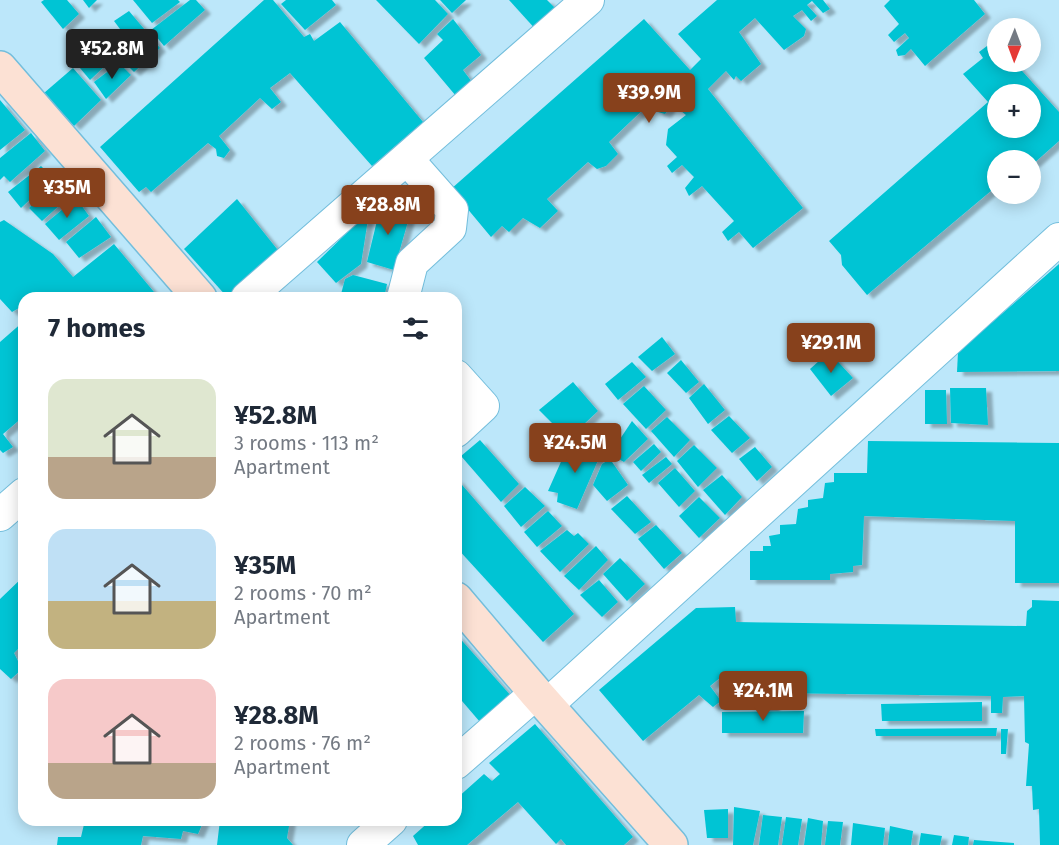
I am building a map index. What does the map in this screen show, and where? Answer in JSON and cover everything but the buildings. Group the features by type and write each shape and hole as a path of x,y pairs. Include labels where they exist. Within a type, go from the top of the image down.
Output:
{"street":[{"path":"254,292 588,0"},
{"path":"0,68 195,292"},
{"path":"405,292 412,263 450,228 452,210 407,159"},
{"path":"462,759 542,699 1059,239"},
{"path":"462,383 483,406 462,425"},
{"path":"0,515 18,499"},
{"path":"462,606 671,845"},
{"path":"363,845 384,826"}]}
